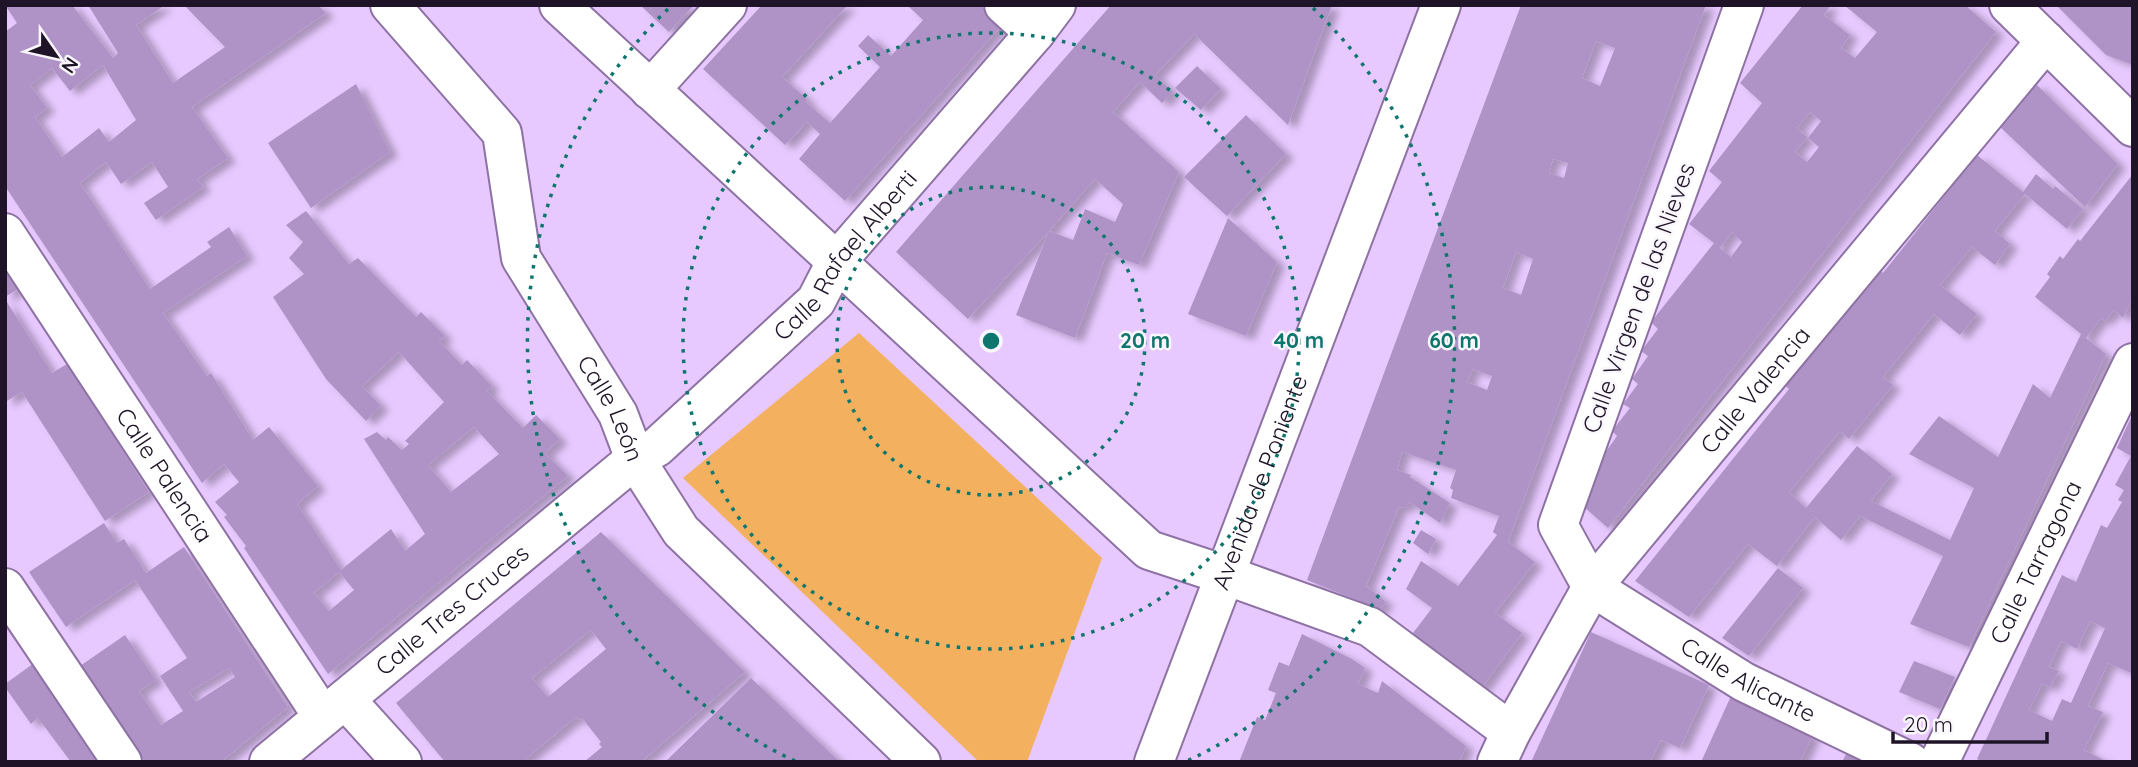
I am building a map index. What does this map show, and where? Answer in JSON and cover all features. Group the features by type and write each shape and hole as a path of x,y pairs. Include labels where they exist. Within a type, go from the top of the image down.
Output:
{"street":[{"name":"Calle León","path":"390,5 502,132 521,258 618,414 635,459 681,531 920,762"},
{"path":"559,5 1149,550 1370,627 1504,747"},
{"path":"650,90 727,5"},
{"name":"Calle Rafael Alberti","path":"635,459 657,447 816,301 836,262 1046,19 1004,5"},
{"name":"Avenida de Poniente","path":"1154,762 1441,5"},
{"name":"Calle Virgen de las Nieves","path":"1592,587 1558,525 1744,5"},
{"path":"2027,18 2133,127"},
{"name":"Calle Valencia","path":"1504,747 1592,587 2027,18"},
{"name":"Calle Palencia","path":"5,233 334,708 402,762"},
{"name":"Calle Tarragona","path":"1939,762 2133,363"},
{"name":"Calle Tres Cruces","path":"269,762 635,459"},
{"name":"Calle Alicante","path":"1592,587 1744,682 1910,762"},
{"path":"5,588 122,762"}],"shaded area":[{"path":"859,333 1102,558 1027,762 979,762 683,478"}],"building":[{"path":"5,5 72,5 113,58 118,53 88,5 165,5 136,25 173,83 225,47 184,5 318,5 326,13 192,107 228,158 197,179 203,187 156,220 144,203 168,187 152,162 121,184 106,162 80,183 150,289 211,247 207,242 229,227 247,256 163,313 207,376 211,373 253,440 269,427 318,486 297,504 341,570 391,529 405,551 425,534 364,439 377,432 386,440 388,437 402,450 409,444 405,441 444,402 399,352 362,386 381,406 366,421 326,379 273,297 304,274 289,258 303,242 286,225 306,211 349,264 358,258 416,317 421,312 445,336 439,341 462,365 467,360 492,386 487,391 523,428 536,415 560,439 545,453 568,476 328,674 244,548 246,546 224,517 227,515 215,502 239,482 224,464 202,483 5,186 5,32 17,23","holes":["103,65 136,120 109,142 99,128 62,157 35,117 47,108 30,85 52,68 70,91","474,427 499,454 451,492 428,465","339,572 354,590 329,611 314,593"]},
{"path":"640,5 694,5 669,32"},
{"path":"762,5 848,5 782,77 830,123 880,67 858,46 868,35 891,56 923,20 907,5 980,5 1002,25 845,201 799,159 820,134 807,122 785,145 703,69"},
{"path":"1111,5 1332,5 1288,125 1194,34 1155,75 1173,92 1162,103 1140,82 1113,112 1179,172 1139,265 1107,253 1075,338 1016,315 1049,231 968,319 896,252","holes":["1095,179 1123,204 1115,222 1085,209 1073,240 1049,231"]},
{"path":"1521,5 1706,5 1508,542 1535,562 1495,613 1522,633 1480,690 1410,637 1432,608 1406,589 1421,561 1458,586 1497,535 1493,532 1499,516 1451,498 1453,490 1450,488 1456,470 1402,452 1397,470 1411,475 1410,477 1450,503 1440,523 1409,502 1405,508 1399,507 1366,586 1386,602 1376,613 1359,601 1307,580","holes":["1596,41 1615,48 1600,86 1582,78","1553,159 1568,163 1564,178 1549,173","1516,252 1533,259 1521,295 1503,288","1473,369 1492,376 1487,390 1467,382"]},
{"path":"1803,5 1831,5 1824,15 1850,35 1841,48 1855,58 1877,32 1844,5 1965,5 1996,32 1608,528 1584,507 1602,457 1617,436 1612,431 1630,408 1623,404 1638,384 1632,379 1648,356 1641,351 1658,329 1651,322 1714,243 1689,224 1722,182 1709,171 1762,103 1740,83","holes":["1810,112 1821,121 1808,138 1819,147 1807,162 1795,152 1807,137 1797,128","1732,232 1742,242 1731,257 1720,248"]},
{"path":"2056,5 2133,5 2133,65 2106,55"},
{"path":"1197,66 1221,89 1201,110 1175,88"},
{"path":"2035,83 2118,164 2085,207 1999,126"},
{"path":"356,84 390,152 311,208 268,143"},
{"path":"1246,115 1286,154 1227,216 1184,177"},
{"path":"1977,155 2023,192 2036,174 2083,209 2067,229 2025,194 1995,231 2010,244 1995,265 1972,247 1940,285 1977,314 1960,335 1934,314 1883,377 1893,385 1849,439 1840,431 1789,492 1806,508 1857,446 1892,474 1871,501 1950,540 1974,488 1909,454 1939,416 1998,457 2033,384 2050,398 2081,334 2035,297 2050,277 2047,274 2060,256 2063,259 2078,239 2080,241 2133,174 2133,297 2123,318 2114,310 2105,321 2101,318 2086,338 2106,354 1969,647 1910,624 1943,556 1860,516 1841,540 1815,517 1777,566 1748,544 1689,617 1635,581 1789,389 1784,385 1877,268 1883,273"},
{"path":"1228,218 1277,262 1246,336 1188,314"},
{"path":"5,269 18,289 5,297"},
{"path":"5,299 52,373 67,364 149,492 105,521 22,392 5,402"},
{"path":"2133,413 2133,674 2108,663 2088,706 2103,712 2084,750 2108,762 1982,762 1977,759 2062,575 2076,582 2101,525 2107,528 2122,502 2118,500 2124,490 2115,485 2131,456 2117,448","holes":["2090,621 2105,628 2071,703 2062,699 2052,721 2029,710 2042,684 2050,687 2059,671 2049,667 2061,641 2077,649"]},
{"path":"104,523 117,543 124,539 146,573 184,547 288,707 221,762 145,762 80,666 125,635 156,680 139,691 161,725 183,711 160,676 187,658 135,580 66,627 29,572","holes":["229,668 235,677 196,702 189,692"]},
{"path":"1421,530 1436,539 1428,554 1413,543"},
{"path":"601,532 745,672 641,762 584,762 602,747 582,718 580,720 576,717 522,762 445,762 396,703","holes":["591,630 606,649 548,697 532,678"]},
{"path":"1778,568 1803,588 1749,656 1722,638"},
{"path":"1591,632 1709,685 1680,748 1661,740 1650,762 1531,762"},
{"path":"1302,634 1365,668 1358,684 1378,693 1382,681 1466,746 1459,762 1239,762 1257,717 1265,720 1276,693 1268,690 1279,662 1289,666"},
{"path":"37,661 107,762 71,762 38,718 31,724 5,687 5,684"},
{"path":"1914,661 1955,677 1940,709 1899,692"},
{"path":"751,678 840,762 665,762"},
{"path":"1731,696 1813,734 1800,762 1701,762"},
{"path":"1848,750 1873,762 1842,762"}]}
